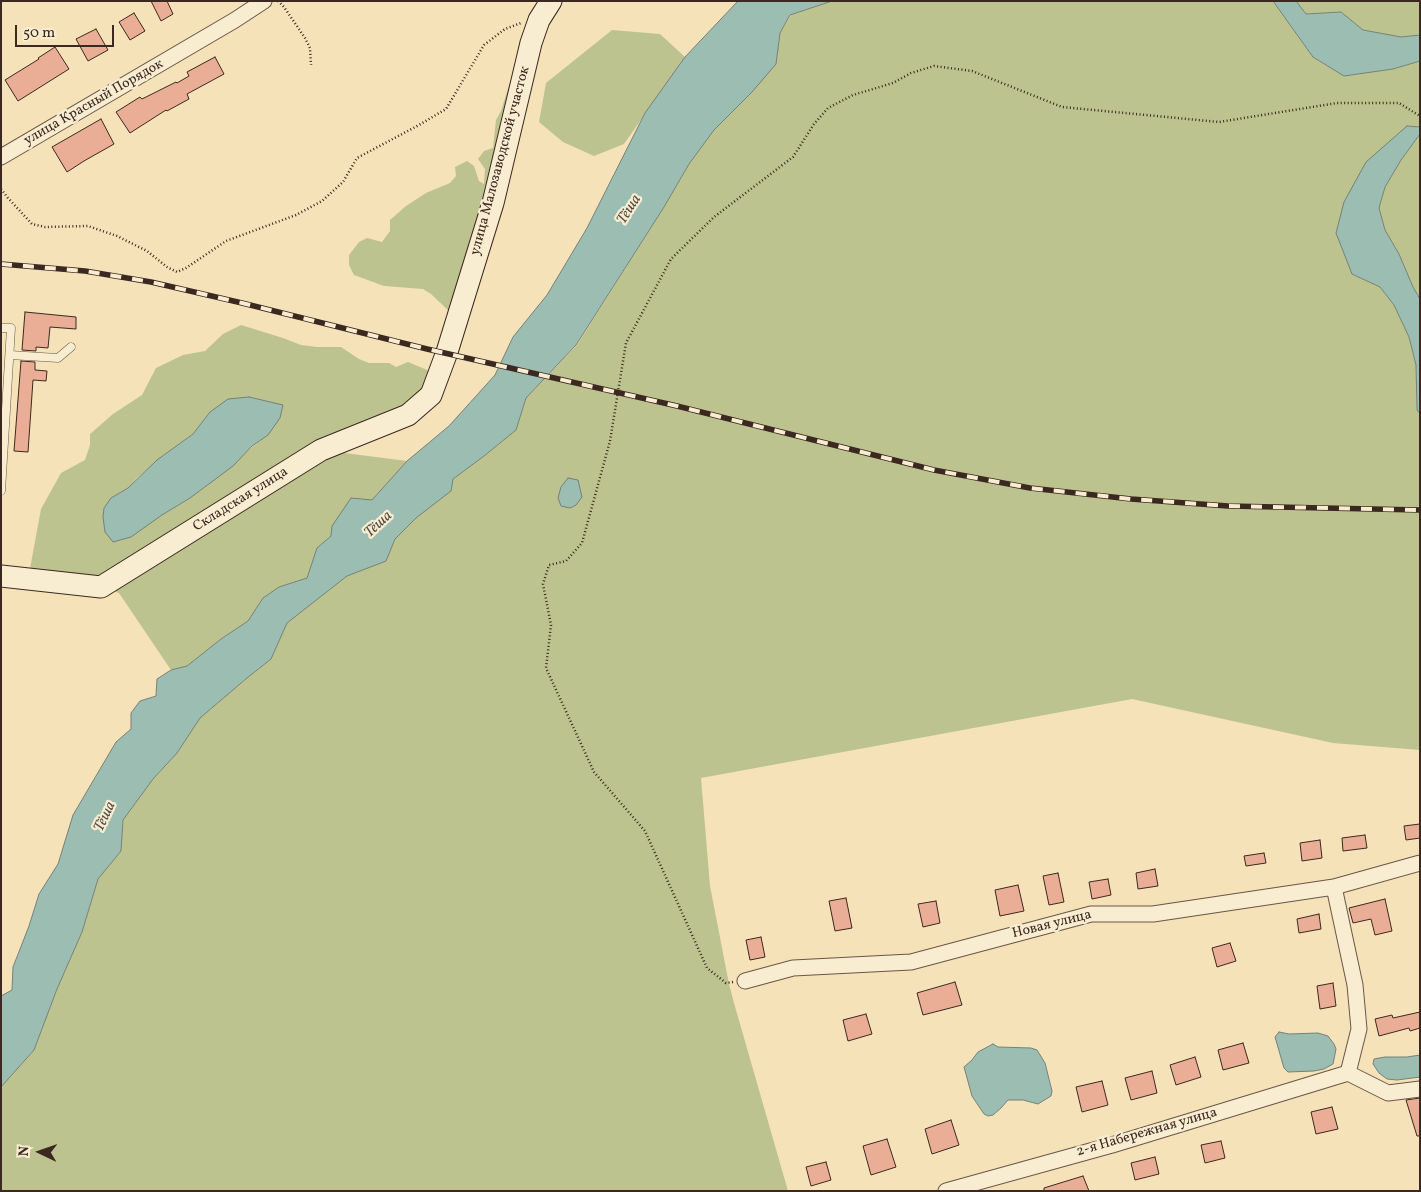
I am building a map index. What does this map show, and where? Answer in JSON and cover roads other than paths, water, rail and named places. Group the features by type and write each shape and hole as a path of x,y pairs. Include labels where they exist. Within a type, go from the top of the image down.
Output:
{"street":[{"name":"улица Красный Порядок","path":"1,157 236,20 264,1"},
{"name":"улица Малозаводской участок","path":"447,352 493,204 531,43 539,20 551,1"},
{"name":"Складская улица","path":"1,576 102,587 320,450 408,415 432,395 447,352"},
{"name":"Новая улица","path":"745,981 793,968 910,962 1090,914 1153,914 1334,887 1420,863"},
{"path":"1334,887 1355,985 1359,1029 1348,1073 1388,1093 1420,1089"},
{"name":"2-я Набережная улица","path":"946,1191 1112,1145 1348,1073"}],"lane":[{"path":"1,328 11,328 1,491"},
{"path":"10,355 58,358 71,347"}],"water":[{"name":"Тёша","path":"738,1 832,1 790,15 780,33 776,64 752,92 714,130 689,164 664,207 576,345 526,398 516,430 453,479 451,491 416,518 395,539 386,561 347,576 287,623 271,659 200,718 177,753 153,779 123,820 121,851 98,879 82,932 57,989 34,1050 1,1087 1,996 12,990 13,967 39,894 58,864 73,815 116,742 131,729 131,713 140,701 156,696 157,679 171,670 187,666 221,639 248,621 263,598 279,587 307,578 317,548 331,536 332,526 351,498 372,500 407,461 449,426 495,375 513,337 547,295 587,228 645,113 685,57"},
{"path":"1273,1 1296,1 1306,14 1341,12 1363,30 1401,37 1420,35 1420,61 1393,69 1344,76 1313,57"},
{"path":"1407,126 1420,127 1420,134 1401,160 1385,187 1379,208 1385,230 1399,254 1420,299 1420,414 1417,410 1416,365 1409,337 1394,305 1380,287 1352,274 1336,233 1344,202 1366,162"},
{"path":"249,397 283,405 280,418 268,435 252,446 233,466 190,498 131,537 113,542 105,532 103,517 104,508 111,498 128,488 157,460 193,434 210,412 228,399"},
{"path":"568,478 578,480 582,497 576,505 570,508 561,506 558,498 561,487"},
{"path":"1279,1032 1289,1034 1318,1033 1328,1036 1336,1049 1333,1064 1324,1069 1314,1071 1288,1072 1284,1068 1275,1037"},
{"path":"993,1044 998,1047 1031,1048 1037,1050 1045,1063 1052,1091 1051,1096 1038,1104 1023,1100 1008,1100 993,1115 988,1116 984,1114 972,1096 964,1067 978,1052"},
{"path":"1420,1055 1420,1077 1397,1080 1387,1079 1379,1073 1373,1064 1374,1059"}],"railway":[{"path":"1,264 85,271 151,282 427,349 677,406 934,470 1030,488 1131,499 1228,506 1420,510"}]}
